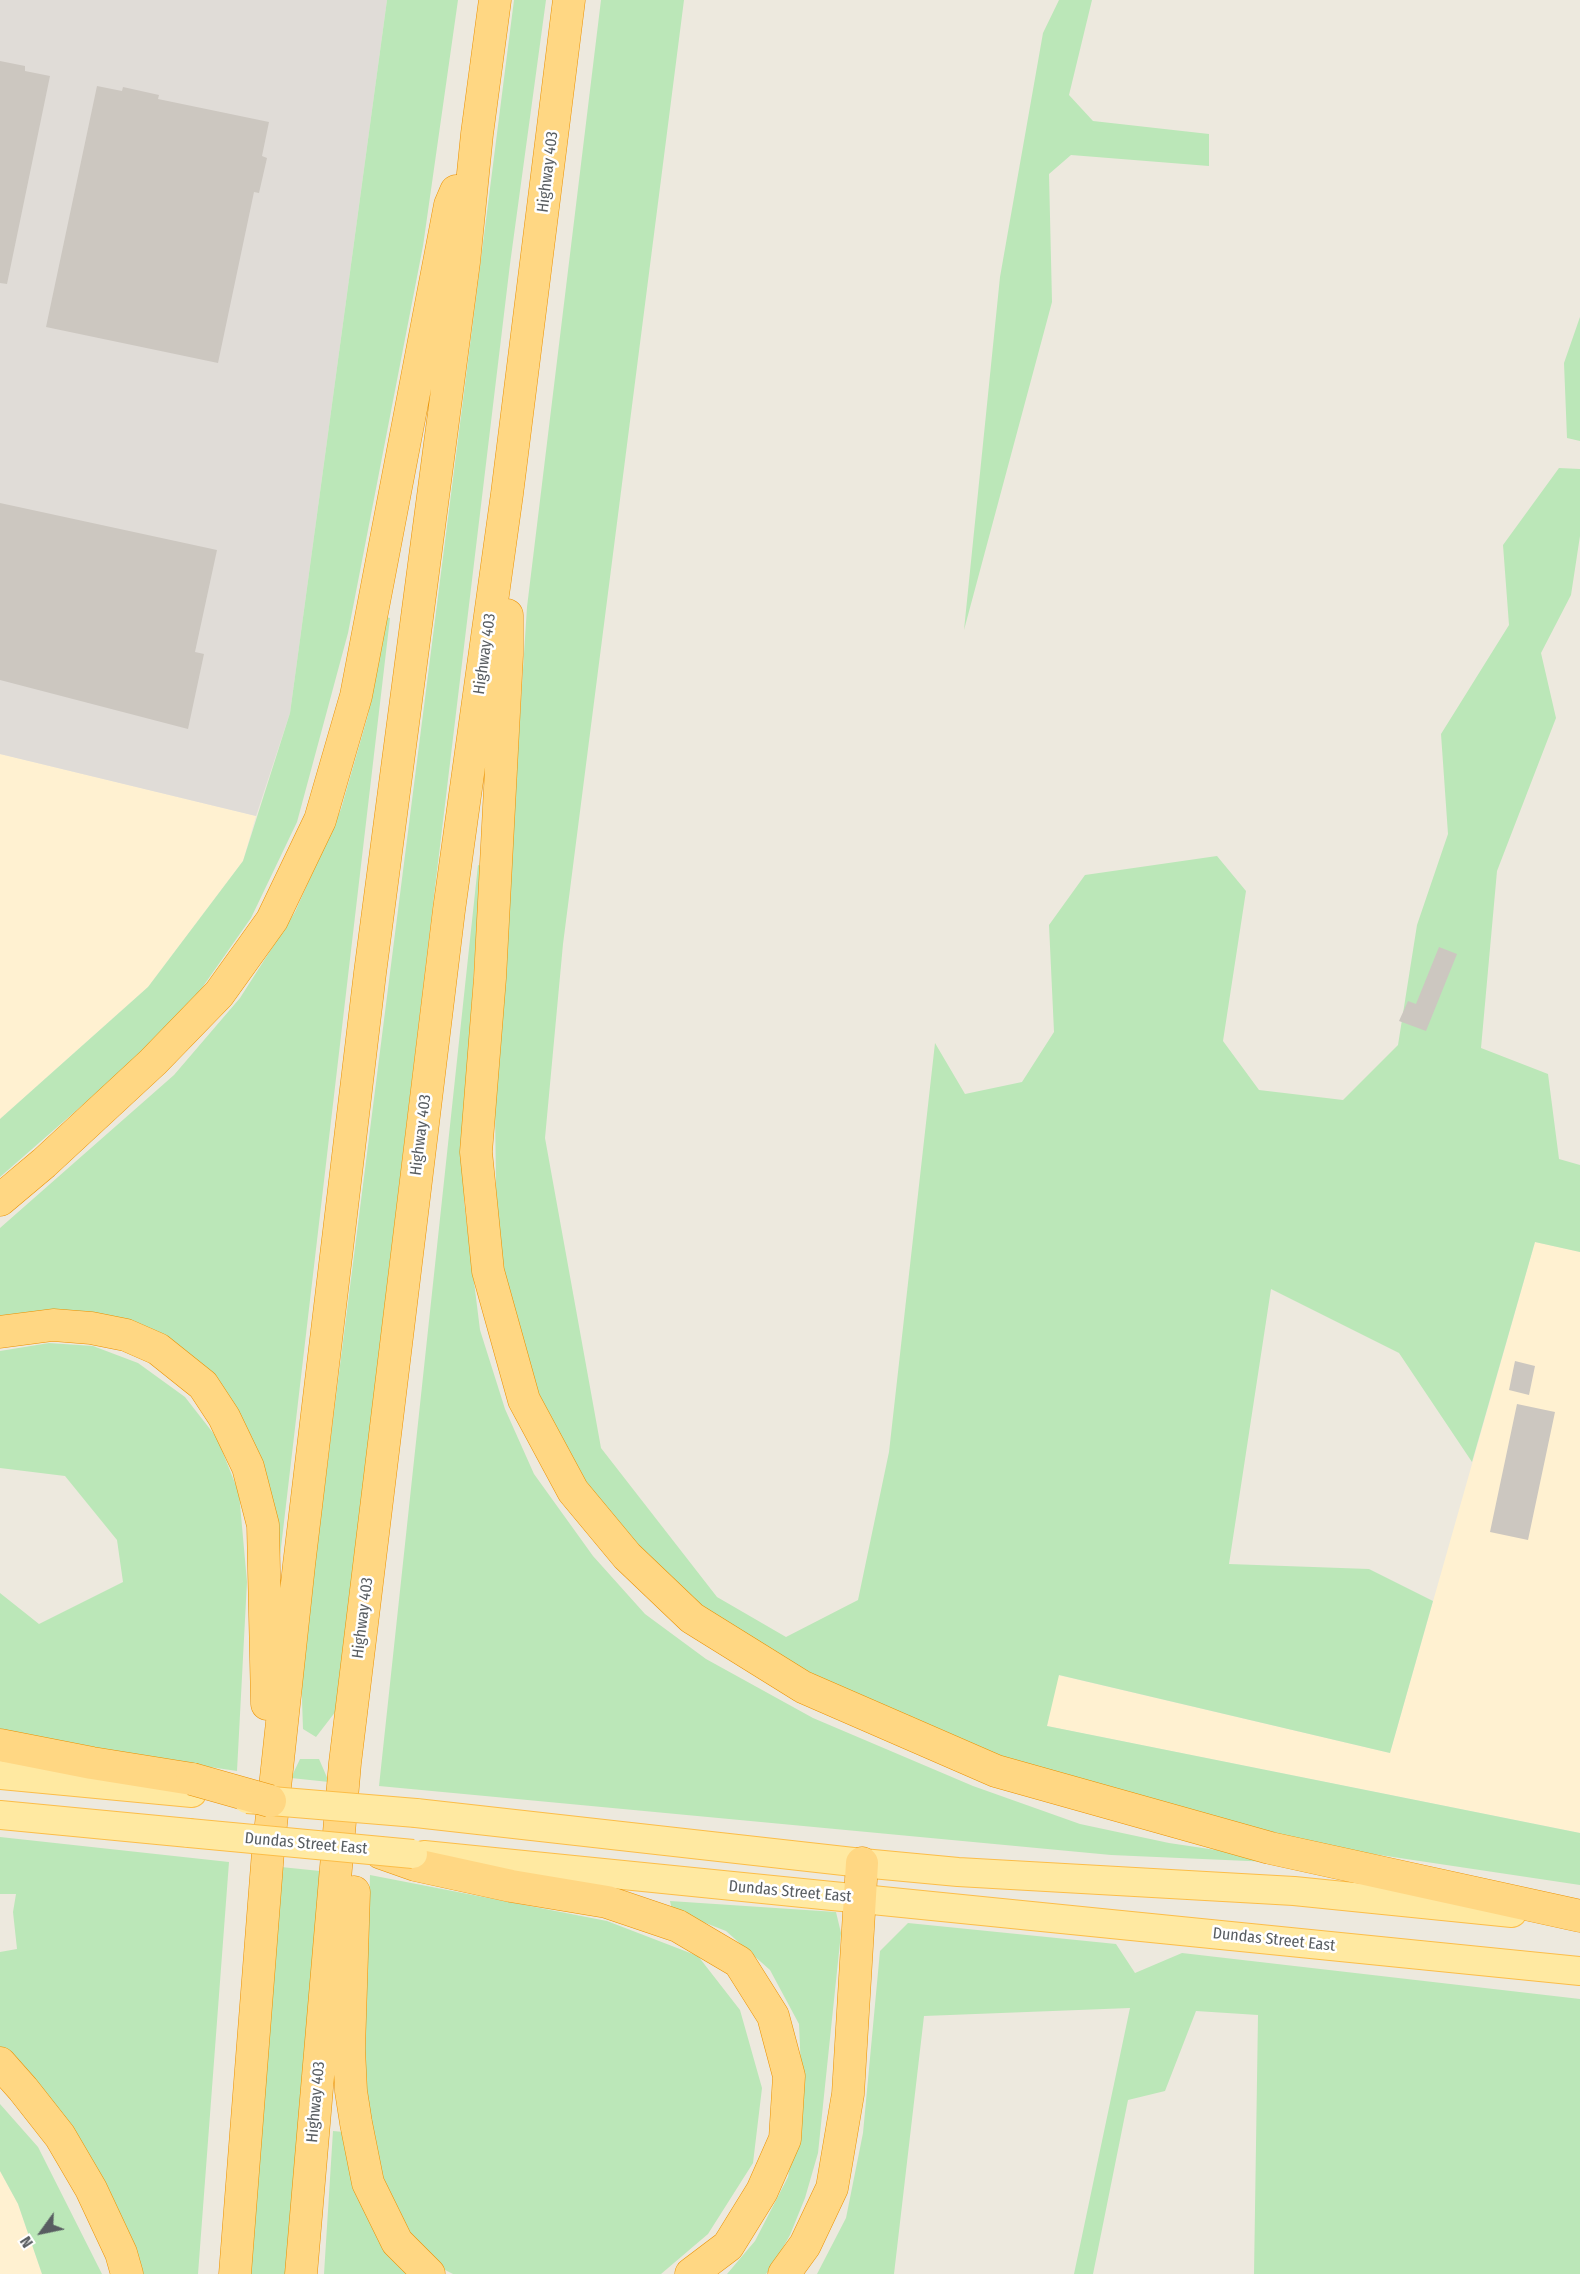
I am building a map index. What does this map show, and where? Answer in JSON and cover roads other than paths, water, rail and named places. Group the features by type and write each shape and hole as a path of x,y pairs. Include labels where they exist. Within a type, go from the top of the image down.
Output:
{"highway":[{"path":"235,2274 268,1852 300,1553 363,1032 464,262 477,134 495,0"},
{"name":"Highway 403","path":"301,2274 345,1763 449,910 507,494 570,0"},
{"path":"0,1200 44,1163 153,1062 219,994 272,920 320,820 356,696 450,205 477,134"},
{"path":"507,494 507,655 490,978 476,1152 488,1271 524,1400 573,1491 627,1556 692,1618 803,1687 996,1771 1269,1848 1580,1918"},
{"path":"0,1332 53,1325 91,1328 126,1335 158,1349 203,1385 224,1417 248,1467 263,1524 268,1852"},
{"path":"0,1744 270,1801"},
{"path":"345,1763 356,1859 348,2049 356,2122 368,2183 397,2242 429,2274"},
{"path":"372,1850 414,1859 511,1886 607,1902 678,1926 739,1962 772,2016 789,2076 785,2139 762,2191 728,2246 692,2274"},
{"path":"784,2274 805,2245 832,2188 848,2094 858,1898 862,1863"},
{"path":"0,2063 24,2089 60,2136 92,2189 121,2253 127,2274"}],"main road":[{"path":"0,1775 192,1786"},
{"path":"270,1801 416,1813 958,1872 1294,1891 1580,1918"},
{"name":"Dundas Street East","path":"0,1815 372,1850"},
{"name":"Dundas Street East","path":"414,1859 858,1898 1580,1971"}]}
